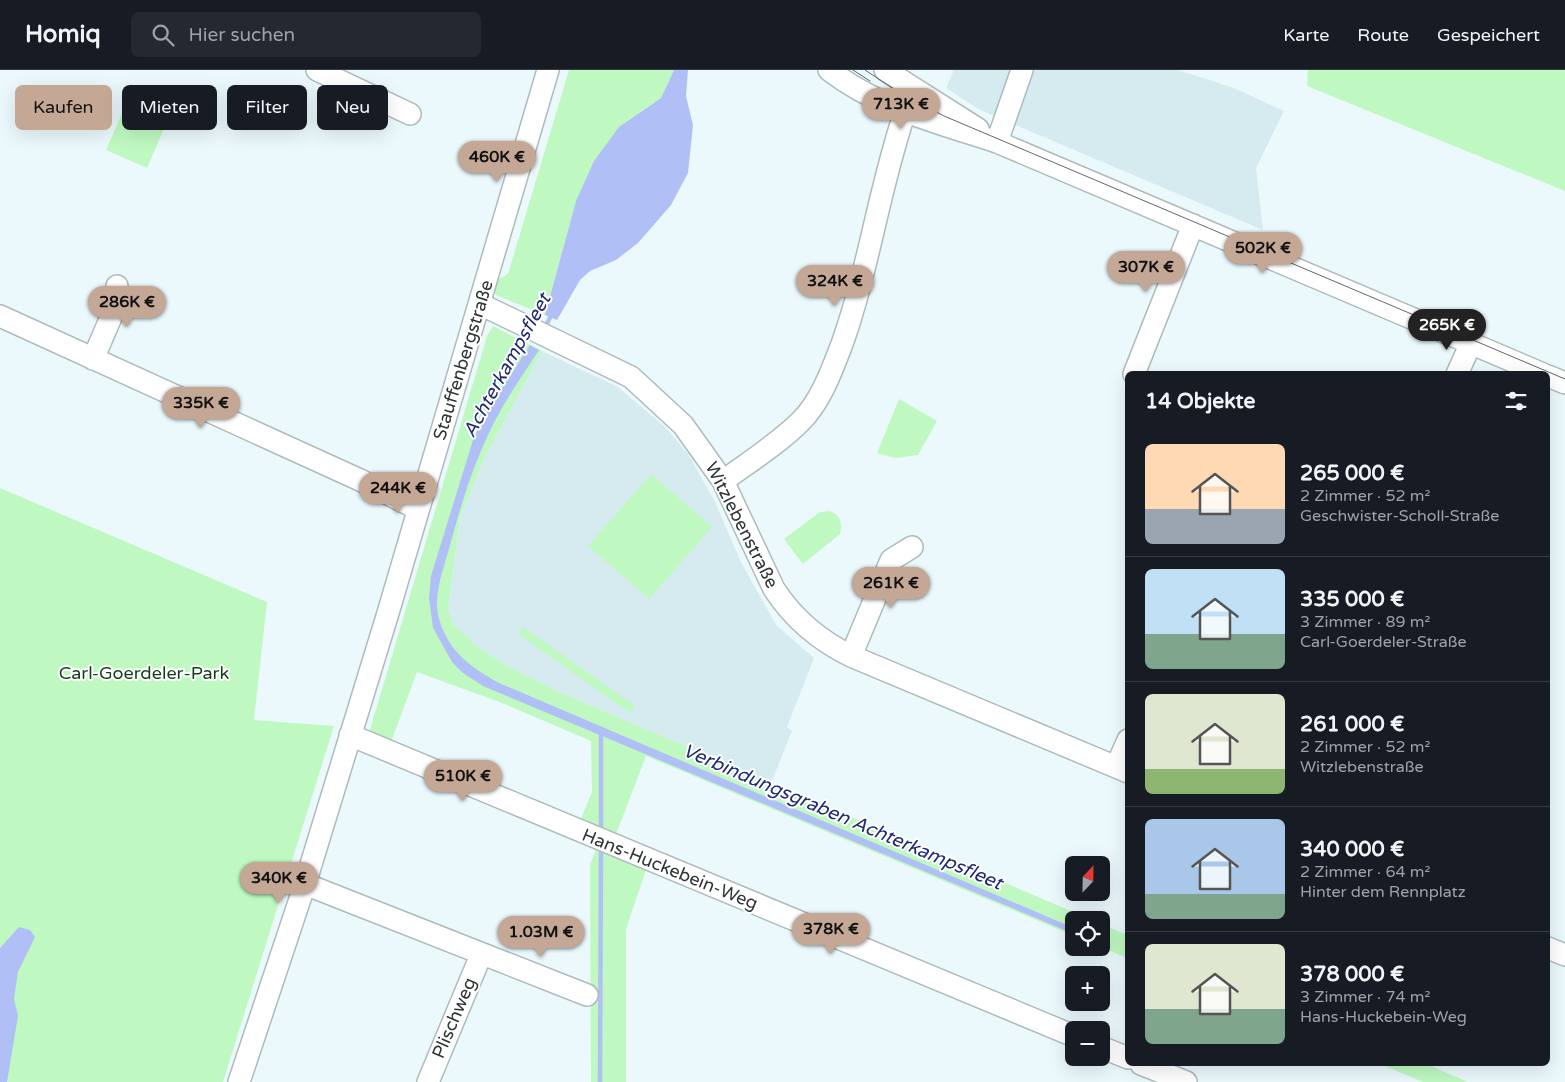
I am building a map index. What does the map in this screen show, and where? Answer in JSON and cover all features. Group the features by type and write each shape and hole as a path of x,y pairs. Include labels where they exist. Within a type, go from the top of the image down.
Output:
{"street":[{"path":"317,70 410,114"},
{"name":"Stauffenbergstraße","path":"239,1082 305,884 480,304 548,70"},
{"path":"829,70 855,89 905,112 997,142 1535,371"},
{"path":"885,70 997,142"},
{"path":"997,142 1022,70"},
{"path":"722,481 802,420 815,402 832,370 856,304 892,152 905,112"},
{"path":"1135,371 1193,225"},
{"path":"93,359 116,308 118,286"},
{"name":"Witzlebenstraße","path":"480,304 631,377 683,425 722,481 737,508 748,537 783,603 800,621 824,641 852,656 1122,769 1125,754"},
{"path":"0,316 360,480 418,509"},
{"path":"1458,371 1470,343"},
{"path":"1550,377 1565,383"},
{"path":"852,656 891,560 912,547"},
{"name":"Hans-Huckebein-Weg","path":"350,735 596,839 1065,1032"},
{"path":"305,884 587,996"},
{"path":"1550,949 1565,955"},
{"name":"Plischweg","path":"428,1082 481,955"},
{"path":"1110,1051 1125,1057"},
{"path":"1147,1066 1186,1082"}],"shaded area":[{"path":"954,70 1178,70 1234,88 1284,111 1256,168 1263,230 980,110 946,88"},
{"path":"542,351 618,387 665,427 688,454 714,500 741,562 776,625 814,658 787,727 792,731 771,783 559,692 509,667 478,648 453,624 448,608 460,518 484,459"}],"green space":[{"path":"569,70 674,70 661,98 641,111 576,201 545,315 496,295 492,290 495,281 508,274"},
{"path":"1308,70 1565,70 1565,191 1307,86"},
{"path":"122,113 122,130 164,130 147,168 106,150"},
{"path":"493,326 542,351 484,459 460,518 448,608 453,624 479,648 509,667 559,692 1071,911 1065,911 1065,932 646,756 615,837 580,821 592,792 591,741 502,703 417,672 391,742 369,733 487,336"},
{"path":"899,399 937,421 918,455 895,458 877,453"},
{"path":"651,474 712,527 649,599 588,546"},
{"name":"Carl-Goerdeler-Park","path":"0,488 267,602 254,720 334,726 223,1082 0,1082"},
{"path":"830,511 840,520 840,534 803,564 784,539 820,512"},
{"path":"523,627 635,706 630,713 518,634"},
{"path":"596,850 646,870 626,929 626,1082 591,1082 590,864"},
{"path":"1110,928 1125,934 1125,957 1110,951"},
{"path":"1385,1066 1431,1066 1468,1082 1423,1082"}],"water":[{"path":"674,70 688,70 686,96 693,125 688,173 671,205 638,243 616,260 590,271 580,280 557,320 545,315 576,201 594,161 619,127 661,98"},
{"path":"530,345 539,350 502,408 481,450 463,500 441,578 437,596 440,622 444,633 463,658 480,672 499,683 1065,924 1065,930 483,686 463,673 452,662 433,628 429,598 431,576 473,440 485,415"},
{"path":"19,927 30,930 35,937 18,972 14,999 18,1016 7,1082 0,1082 0,948"}],"waterway":[{"name":"Achterkampsfleet","path":"544,329 552,314"},
{"name":"Achterkampsfleet","path":"601,731 601,832"},
{"name":"Achterkampsfleet","path":"600,1082 601,845"}],"tram line":[{"path":"853,70 870,81"},
{"path":"865,70 897,91 944,116 1546,371"},
{"path":"1550,373 1565,379"}],"water label":[{"name":"Verbindungsgraben Achterkampsfleet","path":"843,816"}]}
